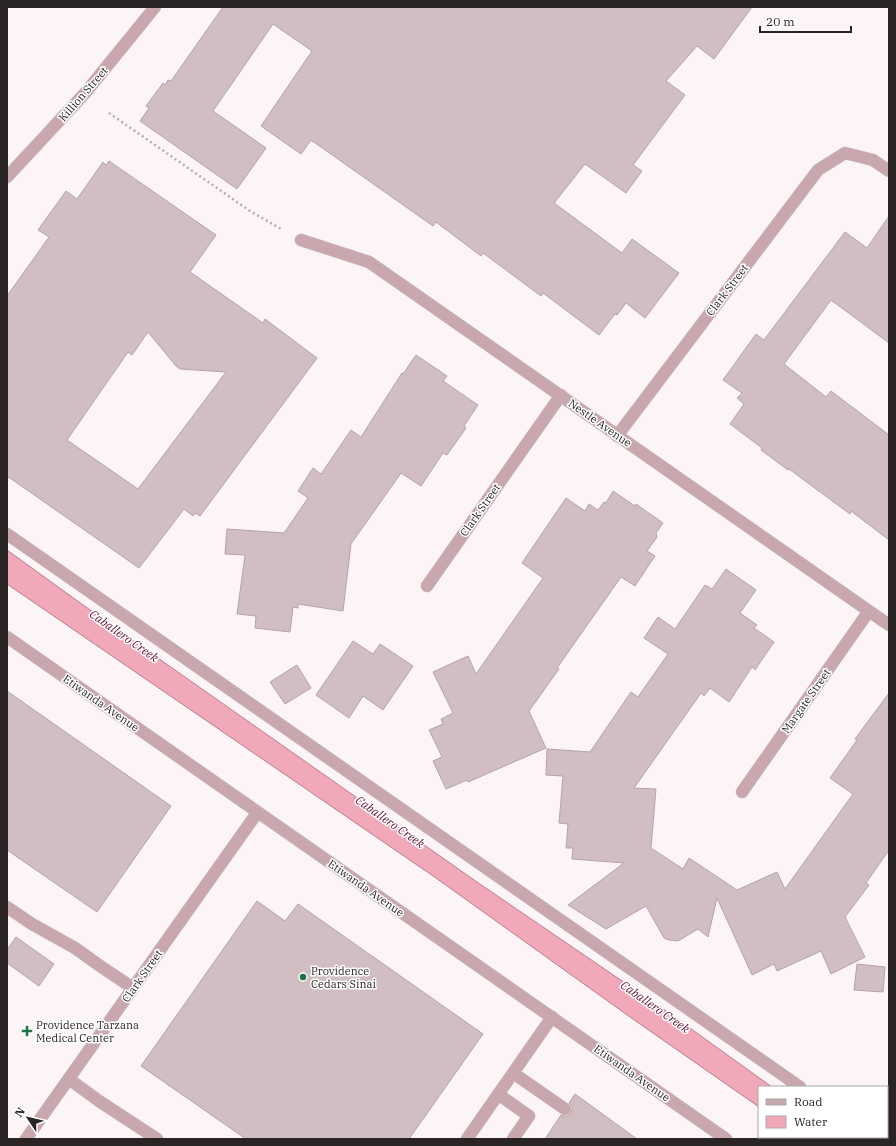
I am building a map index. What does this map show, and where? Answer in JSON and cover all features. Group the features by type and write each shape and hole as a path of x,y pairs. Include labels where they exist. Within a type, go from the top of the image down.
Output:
{"street":[{"name":"Killion Street","path":"7,177 86,92 154,7"},
{"name":"Clark Street","path":"618,436 818,170 845,153 873,160 889,171"},
{"name":"Nestle Avenue","path":"301,240 369,262 889,625"},
{"name":"Clark Street","path":"427,586 561,396"},
{"path":"7,534 799,1086"},
{"name":"Margate Street","path":"742,792 869,611"},
{"name":"Etiwanda Avenue","path":"7,637 726,1139"},
{"name":"Clark Street","path":"26,1139 257,813"},
{"path":"7,907 32,924 75,948 133,988"},
{"path":"467,1139 552,1017"},
{"path":"513,1073 565,1109"},
{"path":"69,1079 99,1101 157,1139"},
{"path":"498,1094 529,1116 513,1139"}],"path":[{"path":"109,113 250,211 301,240"}],"water":[{"name":"Caballero Creek","path":"7,550 108,623 477,882 669,1013 771,1086 758,1086 758,1106 436,878 7,584"},
{"path":"804,1138 844,1139 805,1139"}],"building":[{"path":"223,7 752,7 714,59 697,46 666,81 685,95 633,165 642,171 626,193 585,164 554,203 622,253 632,239 679,273 645,318 626,303 617,315 615,314 599,335 543,293 541,296 483,253 481,256 436,222 433,226 311,140 301,154 261,126 312,51 273,24 213,111 266,148 237,189 140,121 149,108 146,106 163,83 165,85 168,80 171,81"},
{"path":"109,161 216,235 190,272 263,323 265,319 317,358 200,516 195,513 193,516 184,509 139,568 7,476 7,296 49,237 38,230 66,191 77,199 103,162 106,165","holes":["148,332 180,369 226,372 138,489 67,440 128,352 132,355"]},
{"path":"889,216 889,343 831,300 784,364 826,397 831,391 889,435 889,540 851,511 850,514 789,469 788,470 730,424 744,404 737,398 742,393 723,380 756,334 764,340 845,232 867,248"},
{"path":"416,355 447,376 443,381 478,405 464,426 466,428 447,455 443,453 421,486 401,473 351,544 343,611 298,604 298,608 293,607 290,632 255,628 256,616 237,614 245,555 225,554 227,529 284,533 308,498 298,491 313,468 321,474 351,430 361,437 402,373 403,374"},
{"path":"613,491 635,506 636,504 663,523 656,533 657,537 647,551 655,556 635,586 621,577 557,668 559,669 529,711 546,748 468,782 467,780 446,789 433,761 442,757 429,730 443,724 441,719 453,713 433,672 468,656 476,674 543,578 522,563 566,498 585,511 589,504 598,510 604,502 606,503"},
{"path":"726,569 756,590 740,613 757,625 754,628 774,642 755,670 752,667 729,702 710,688 704,696 701,693 634,788 656,789 651,848 683,869 689,858 737,890 777,872 785,889 853,794 830,778 857,740 855,739 889,693 889,850 866,883 869,885 845,917 865,957 831,974 821,951 777,971 774,964 752,975 717,898 708,937 698,929 678,941 664,938 646,906 606,929 568,905 624,863 572,859 573,848 566,848 568,824 559,823 563,776 546,775 547,749 590,752 631,692 638,697 668,654 644,638 658,617 675,629 705,585 712,589"},
{"path":"353,641 373,654 380,644 413,666 383,710 363,696 349,718 316,695"},
{"path":"297,665 311,688 285,704 270,682"},
{"path":"7,691 171,806 97,912 7,850"},
{"name":"Providence Cedars Sinai","path":"257,901 285,921 298,904 483,1034 409,1139 246,1139 141,1066"},
{"path":"16,937 54,964 39,986 7,963 7,950"},
{"path":"857,964 885,967 883,992 854,990"},
{"path":"575,1094 637,1139 545,1139 561,1115 568,1116 571,1113 572,1106 569,1103"}],"place":[{"name":"Providence Cedars Sinai","path":"303,977"},
{"name":"Providence Tarzana Medical Center","path":"27,1031"}]}
